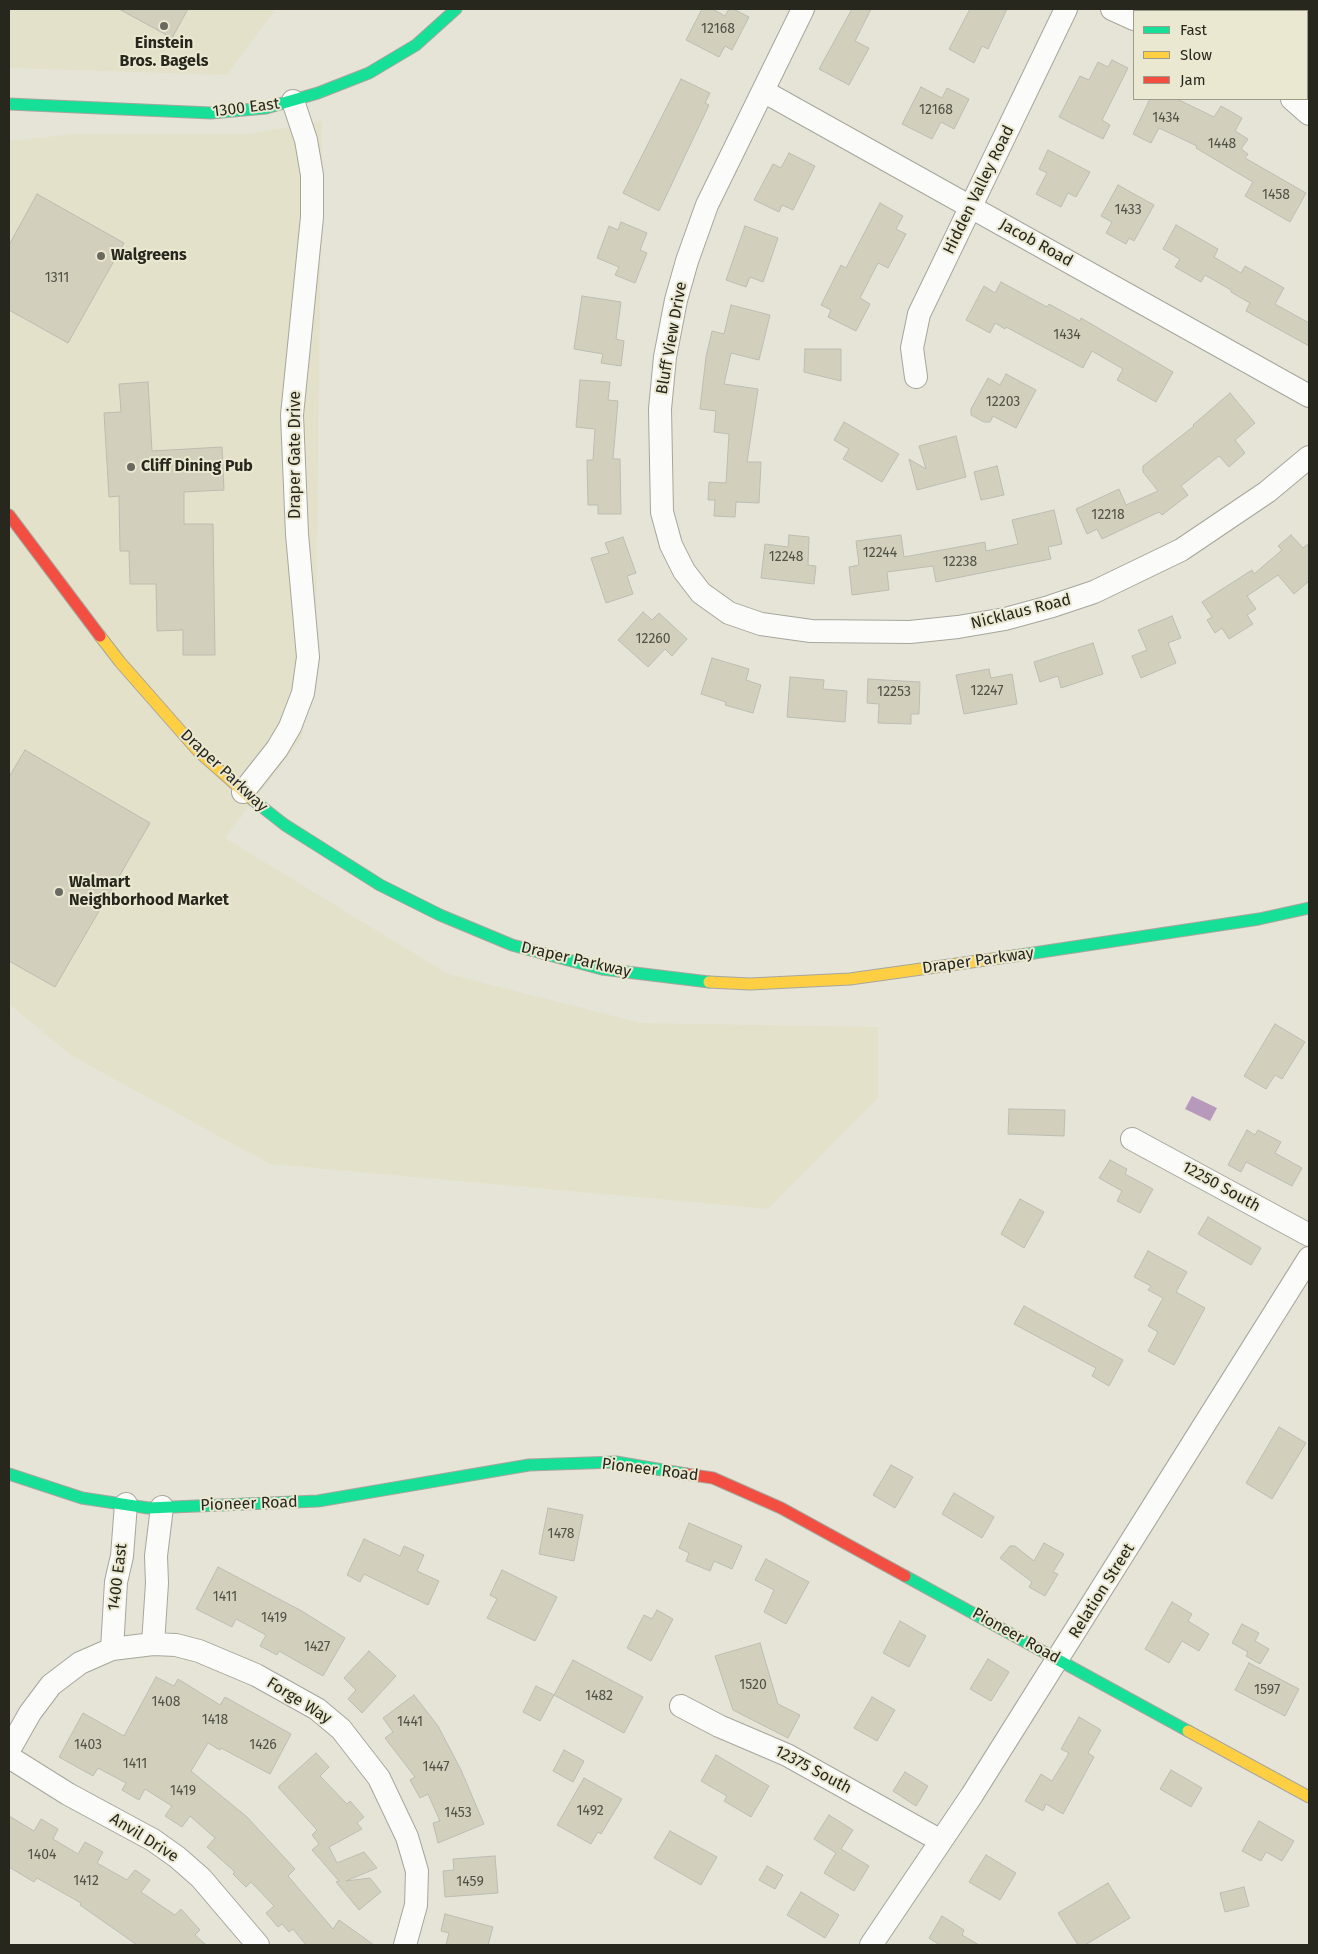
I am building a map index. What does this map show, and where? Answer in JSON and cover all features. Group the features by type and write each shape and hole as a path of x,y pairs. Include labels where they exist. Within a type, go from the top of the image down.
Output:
{"main road":[{"name":"1300 East","path":"9,104 211,113 257,109 293,101 343,84 393,60 434,30 456,9"},
{"name":"Draper Parkway","path":"9,515 133,677 199,752 243,792 284,825 380,885 440,915 512,944 567,961 602,969 695,981 750,984 850,979 1259,919 1309,908"},
{"name":"Pioneer Road","path":"9,1474 82,1498 148,1508 318,1501 530,1465 616,1462 688,1472 713,1478 781,1508 1309,1797"}],"street":[{"name":"Bluff View Drive","path":"701,593 684,571 671,545 662,512 660,409 665,357 676,300 707,206 803,9"},
{"name":"Hidden Valley Road","path":"916,377 912,348 919,314 1066,9"},
{"path":"1112,9 1133,19"},
{"name":"Jacob Road","path":"763,91 1309,396"},
{"path":"1293,100 1309,114"},
{"name":"Draper Gate Drive","path":"243,792 277,749 290,727 303,693 308,657 297,534 292,415 312,217 312,175 306,140 293,101"},
{"name":"Nicklaus Road","path":"701,593 729,613 745,619 761,624 811,631 910,632 958,627 1004,619 1094,592 1181,550 1267,492 1309,456"},
{"name":"12250 South","path":"1132,1139 1309,1235"},
{"name":"Relation Street","path":"871,1945 1059,1660 1309,1258"},
{"name":"1400 East","path":"112,1649 116,1582 122,1556 126,1504"},
{"path":"153,1644 157,1583 156,1556 162,1507"},
{"name":"Forge Way","path":"9,1750 30,1713 51,1686 80,1663 112,1649 153,1644 176,1645 199,1651 290,1692 318,1709 341,1729 362,1752 394,1806 407,1837 417,1871 416,1906 405,1945"},
{"name":"12375 South","path":"681,1706 720,1726 787,1755 941,1841"},
{"name":"Anvil Drive","path":"9,1757 68,1794 153,1840 177,1857 201,1878 258,1945"}],"shaded area":[{"path":"9,9 270,9 274,11 227,75 9,68"},
{"path":"322,121 316,644 302,738 225,838 448,974 641,1023 878,1027 878,1098 768,1209 270,1164 72,1056 9,1004 9,141 74,134 247,134"},
{"path":"1192,1096 1217,1108 1210,1121 1185,1109"}],"building":[{"name":"Einstein Bros. Bagels","path":"119,9 188,9 172,38"},
{"path":"702,9 712,9 725,16 729,9 733,9 749,17 732,50 725,46 719,57 686,40"},
{"path":"852,9 871,9 855,41 869,48 849,85 819,69"},
{"path":"970,9 1007,9 988,49 982,46 974,63 949,49"},
{"path":"1112,60 1128,68 1102,120 1110,125 1103,139 1059,117 1080,76 1089,80 1098,62 1108,67"},
{"path":"681,79 710,93 705,103 709,105 659,211 623,193"},
{"path":"921,87 942,98 947,88 969,99 954,129 941,122 932,139 902,124"},
{"path":"1150,100 1179,100 1214,117 1221,106 1242,118 1235,131 1248,139 1241,149 1248,154 1245,158 1306,193 1290,222 1245,196 1253,182 1196,148 1197,146 1159,128 1151,143 1133,134"},
{"path":"1048,150 1090,172 1076,197 1068,193 1061,207 1036,194 1047,173 1039,169"},
{"path":"789,153 815,166 793,210 782,205 779,212 754,200 773,164 781,168"},
{"path":"1118,185 1154,205 1134,241 1129,238 1126,244 1106,233 1112,222 1101,216"},
{"name":"Walgreens","path":"37,194 124,243 68,343 9,310 9,245"},
{"path":"880,203 903,216 896,229 906,234 888,268 878,263 860,298 870,304 856,331 828,317 831,310 821,305 841,265 846,268"},
{"path":"621,222 647,233 640,250 647,253 635,283 615,275 619,267 597,258 609,226 618,230"},
{"path":"1176,225 1218,249 1214,257 1241,273 1245,266 1284,288 1275,304 1309,323 1309,346 1246,311 1250,303 1231,292 1231,290 1205,275 1201,282 1175,267 1180,259 1163,249"},
{"path":"745,226 778,238 763,282 750,277 746,287 726,280"},
{"path":"1001,282 1047,307 1049,304 1080,321 1081,318 1173,372 1156,402 1117,380 1123,369 1092,351 1083,368 1006,327 1005,329 995,323 990,333 966,320 984,286 995,293"},
{"path":"582,296 621,302 616,339 624,341 621,366 601,363 603,354 574,349"},
{"path":"731,305 770,315 759,360 731,353 724,384 758,389 747,462 761,462 759,503 736,502 735,517 714,516 715,500 708,500 709,482 726,483 729,434 714,432 716,411 700,409 706,357 712,331 724,334"},
{"path":"805,349 841,349 841,381 804,372"},
{"path":"1006,374 1036,390 1016,428 993,416 990,422 984,422 971,415 971,409 988,378 1000,385"},
{"path":"580,380 610,382 608,400 618,401 613,459 620,459 621,514 598,514 598,505 588,505 587,460 593,460 595,429 576,427"},
{"path":"148,382 152,451 222,447 224,490 184,492 184,524 213,524 215,655 183,655 183,630 157,631 156,584 130,584 129,551 120,551 119,496 109,497 104,413 121,412 119,384"},
{"path":"1230,393 1255,423 1235,440 1245,453 1229,467 1219,456 1181,486 1188,495 1162,515 1159,512 1102,539 1097,529 1087,534 1076,509 1119,489 1126,505 1158,491 1143,472 1143,466 1194,426"},
{"path":"844,422 899,454 882,482 843,459 849,449 834,440"},
{"path":"956,436 966,477 917,490 909,459 926,469 919,446"},
{"path":"997,466 1004,495 981,500 974,472"},
{"path":"1054,510 1062,544 1048,547 1051,559 936,582 933,566 887,572 889,590 852,595 849,567 859,565 856,541 901,535 904,557 985,542 986,551 1018,544 1012,520"},
{"path":"789,535 809,537 808,565 816,566 814,584 761,578 765,544 788,547"},
{"path":"1291,535 1303,548 1309,543 1309,581 1294,594 1278,575 1247,596 1256,609 1247,615 1253,624 1229,639 1222,628 1215,633 1207,620 1212,617 1202,602 1252,570 1254,574 1282,550 1278,546"},
{"path":"623,537 636,573 627,576 633,594 606,603 591,558 609,553 605,543"},
{"path":"643,612 652,620 659,613 687,639 672,656 665,649 648,667 618,640"},
{"path":"1172,616 1181,638 1168,643 1176,663 1141,678 1132,656 1147,650 1138,630"},
{"path":"1093,643 1103,674 1061,688 1058,676 1040,682 1034,662"},
{"path":"712,658 749,669 746,680 761,685 753,713 725,705 726,702 701,694"},
{"path":"989,669 991,678 1012,674 1017,704 964,714 956,675"},
{"path":"790,677 824,680 823,689 847,691 845,722 787,717"},
{"path":"868,679 920,682 919,714 911,714 911,724 878,723 879,704 867,703"},
{"name":"Walmart Neighborhood Market","path":"25,750 150,823 55,987 9,961 9,777"},
{"path":"1275,1024 1305,1042 1282,1079 1275,1075 1266,1089 1244,1076"},
{"path":"1009,1109 1065,1110 1064,1136 1008,1134"},
{"path":"1247,1130 1255,1135 1258,1130 1281,1142 1275,1153 1302,1168 1292,1186 1246,1162 1241,1172 1228,1165"},
{"path":"1110,1160 1127,1169 1125,1174 1153,1189 1140,1213 1117,1201 1122,1191 1099,1178"},
{"path":"1020,1199 1044,1212 1024,1248 1001,1234"},
{"path":"1208,1217 1261,1248 1251,1265 1198,1234"},
{"path":"1148,1251 1187,1272 1176,1292 1205,1308 1174,1365 1148,1351 1158,1332 1148,1326 1163,1298 1148,1290 1151,1286 1134,1277"},
{"path":"1024,1306 1123,1360 1109,1386 1092,1376 1096,1368 1014,1324"},
{"path":"1279,1427 1306,1443 1272,1499 1246,1483"},
{"path":"891,1465 913,1477 895,1508 873,1495"},
{"path":"954,1493 994,1517 982,1538 942,1514"},
{"path":"548,1508 583,1515 574,1561 539,1554"},
{"path":"689,1523 742,1546 732,1569 714,1561 710,1571 686,1561 689,1553 679,1548"},
{"path":"364,1539 400,1556 404,1546 424,1555 417,1571 439,1581 428,1605 364,1574 360,1582 347,1575"},
{"path":"1044,1543 1064,1554 1053,1572 1058,1574 1045,1596 1029,1587 1032,1582 1000,1558 1010,1546 1015,1546 1034,1561"},
{"path":"766,1559 809,1582 786,1624 764,1612 774,1590 755,1580"},
{"path":"218,1567 300,1610 345,1638 323,1676 279,1651 277,1655 260,1646 266,1635 236,1619 232,1627 196,1609"},
{"path":"502,1570 557,1597 535,1641 487,1618 497,1599 490,1595"},
{"path":"1172,1602 1192,1614 1188,1621 1209,1634 1199,1651 1182,1641 1169,1663 1145,1649"},
{"path":"657,1610 673,1619 651,1661 627,1648 644,1615 652,1619"},
{"path":"900,1621 926,1636 909,1667 883,1653"},
{"path":"1242,1624 1259,1633 1255,1641 1269,1649 1260,1664 1246,1656 1248,1652 1232,1643"},
{"path":"760,1643 778,1704 800,1715 788,1738 733,1710 715,1656"},
{"path":"369,1651 396,1676 362,1713 348,1699 356,1690 344,1678"},
{"path":"988,1659 1009,1672 991,1701 970,1689"},
{"path":"573,1660 643,1697 624,1733 554,1695"},
{"path":"1249,1663 1299,1689 1285,1716 1235,1690"},
{"path":"156,1677 174,1686 178,1679 220,1705 225,1697 291,1734 270,1774 208,1743 191,1771 247,1817 295,1869 288,1876 333,1929 339,1920 374,1945 306,1945 293,1929 289,1932 282,1924 278,1927 266,1913 274,1906 251,1882 246,1887 233,1874 235,1872 207,1847 215,1838 190,1816 182,1827 165,1816 172,1806 145,1789 139,1800 122,1790 126,1783 98,1768 93,1776 59,1757 83,1713 124,1736"},
{"path":"536,1686 554,1695 540,1721 523,1712"},
{"path":"414,1695 438,1726 461,1770 484,1824 438,1843 433,1823 440,1821 428,1794 420,1798 410,1780 415,1777 385,1738 393,1732 383,1718"},
{"path":"872,1697 895,1710 877,1741 854,1728"},
{"path":"1079,1717 1101,1730 1088,1753 1094,1757 1063,1814 1046,1804 1043,1811 1025,1801 1041,1774 1052,1781 1069,1753 1061,1749"},
{"path":"564,1750 584,1761 573,1782 553,1771"},
{"path":"316,1753 329,1767 320,1776 347,1804 350,1801 364,1817 357,1823 362,1829 329,1847 337,1863 364,1852 377,1868 346,1881 370,1878 381,1892 359,1910 336,1882 339,1881 312,1850 319,1844 312,1835 317,1830 278,1787"},
{"path":"716,1755 769,1786 751,1817 724,1801 727,1796 701,1781"},
{"path":"1171,1770 1202,1788 1191,1807 1160,1789"},
{"path":"905,1772 928,1786 916,1806 893,1791"},
{"path":"584,1778 622,1799 601,1834 598,1832 591,1844 557,1825"},
{"path":"829,1815 853,1830 841,1849 869,1866 854,1891 824,1873 836,1853 814,1839"},
{"path":"9,1816 34,1831 41,1819 58,1829 53,1839 78,1854 85,1842 103,1852 97,1863 127,1880 135,1870 150,1880 141,1892 175,1915 181,1909 200,1930 195,1935 206,1945 137,1945 80,1905 81,1903 37,1878 34,1882 9,1867"},
{"path":"1259,1821 1294,1841 1282,1861 1266,1852 1261,1861 1242,1851"},
{"path":"670,1831 717,1857 701,1885 654,1858"},
{"path":"986,1855 1016,1873 1000,1900 969,1882"},
{"path":"495,1856 498,1893 445,1897 443,1871 454,1870 453,1859"},
{"path":"767,1866 783,1875 775,1889 759,1880"},
{"path":"1108,1883 1130,1918 1085,1945 1078,1945 1058,1913"},
{"path":"1244,1887 1249,1906 1225,1912 1220,1893"},
{"path":"801,1892 839,1915 825,1938 787,1915"},
{"path":"445,1914 493,1927 488,1945 446,1945 449,1933 441,1931"},
{"path":"942,1916 964,1930 962,1935 979,1945 940,1945 929,1938"}],"traffic: fast":[{"path":"9,104 211,113 266,108 318,93 369,73 416,45 456,9"},
{"path":"253,800 285,825 380,885 440,915 512,945 602,969 709,982"},
{"path":"1014,956 1259,919 1309,908"},
{"path":"9,1474 82,1498 148,1508 318,1501 529,1465 616,1462 686,1474"},
{"path":"905,1576 1188,1731"}],"traffic: slow":[{"path":"100,636 120,662 199,752 253,800"},
{"path":"709,982 750,984 850,979 1014,956"},
{"path":"1188,1731 1309,1797"}],"traffic: jam":[{"path":"9,515 100,636"},
{"path":"686,1474 713,1478 781,1508 905,1576"}],"place":[{"name":"Einstein Bros. Bagels","path":"164,26"},
{"name":"Walgreens","path":"101,256"},
{"name":"Cliff Dining Pub","path":"131,467"},
{"name":"Walmart Neighborhood Market","path":"59,892"}]}
